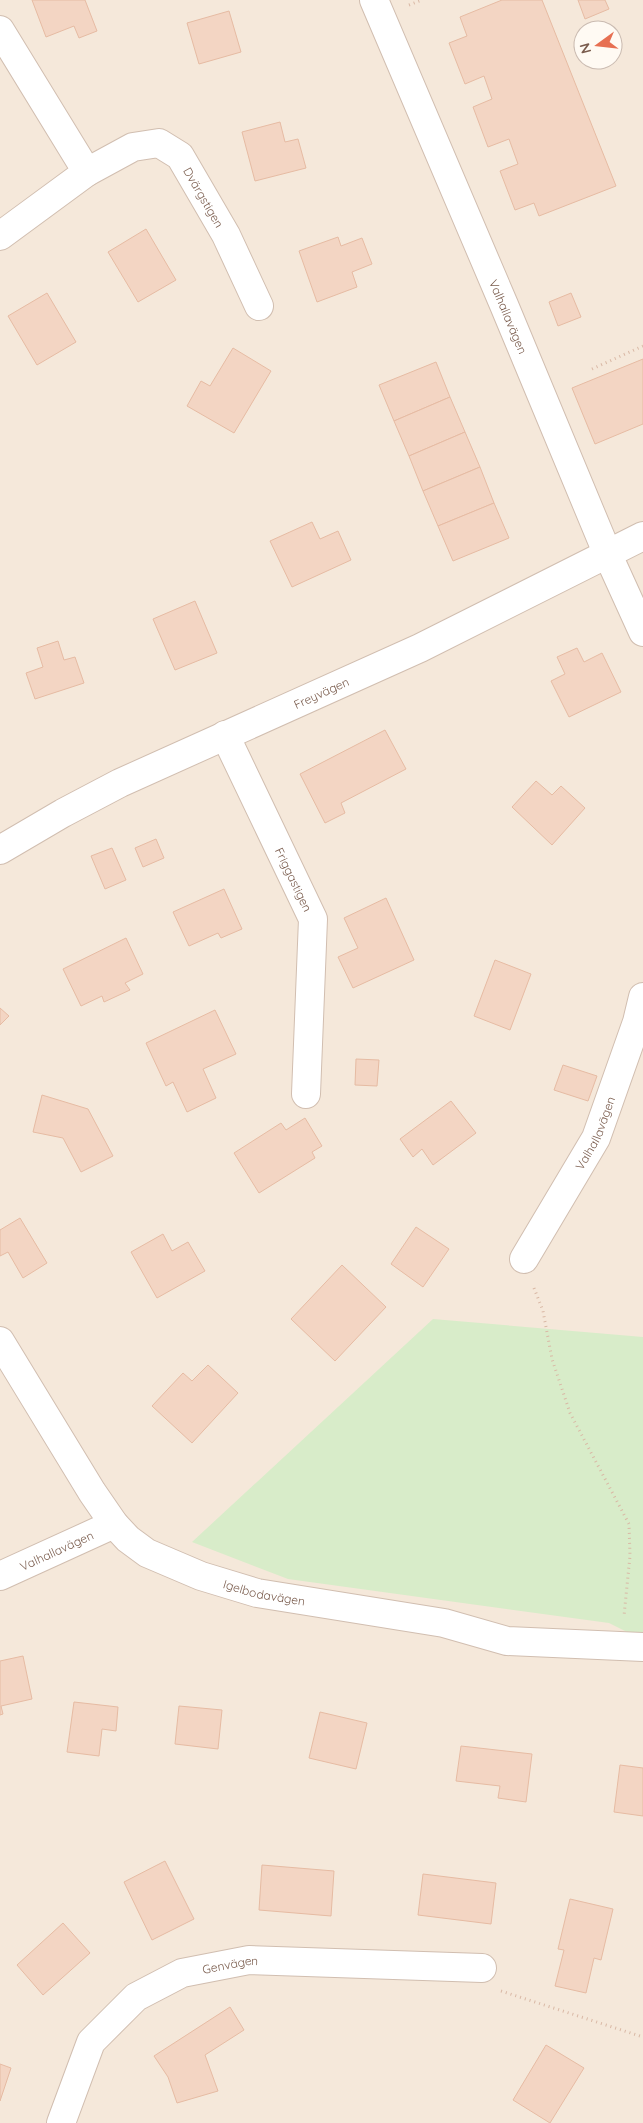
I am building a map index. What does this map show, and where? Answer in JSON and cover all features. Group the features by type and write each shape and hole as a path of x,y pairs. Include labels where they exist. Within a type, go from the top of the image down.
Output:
{"street":[{"name":"Valhallavägen","path":"374,0 504,304 608,555 643,632"},
{"path":"0,30 87,172"},
{"name":"Dvärgstigen","path":"0,236 87,172 133,147 159,143 180,156 226,235 259,306"},
{"name":"Freyvägen","path":"0,850 112,787 420,648 643,536"},
{"name":"Friggastigen","path":"225,735 314,920 306,1094"},
{"name":"Valhallavägen","path":"524,1259 596,1138 637,1022 643,996"},
{"name":"Igelbodavägen","path":"0,1340 92,1492 114,1524 128,1539 147,1553 202,1576 257,1593 444,1623 507,1641 633,1646"},
{"name":"Valhallavägen","path":"0,1576 114,1524"},
{"name":"Genvägen","path":"62,2123 91,2042 136,1997 182,1973 249,1960 488,1978"}],"path":[{"path":"592,369 643,346"},
{"path":"524,1259 543,1311 552,1359 570,1413 629,1524 633,1646"},
{"path":"488,1978 643,2038"}],"shaded area":[{"path":"0,0 643,0 643,2123 0,2123"}],"green space":[{"path":"433,1319 643,1337 643,1640 609,1623 288,1579 192,1542"}],"building":[{"path":"32,0 85,0 97,31 79,38 74,26 46,37"},
{"path":"502,0 542,0 616,186 539,216 534,203 515,210 500,171 518,164 509,139 488,147 473,107 492,99 484,76 465,84 449,43 467,36 460,17"},
{"path":"578,0 605,0 609,9 585,19"},
{"path":"229,11 241,52 199,64 187,23"},
{"path":"280,122 285,142 298,139 306,168 255,181 242,132"},
{"path":"146,229 176,280 138,302 108,252"},
{"path":"338,237 341,246 362,238 372,264 352,272 357,287 317,302 299,251"},
{"path":"47,293 76,342 37,365 8,316"},
{"path":"571,293 581,317 558,326 549,302"},
{"path":"233,348 271,371 234,433 187,406 201,381 210,386"},
{"path":"643,359 643,424 595,444 572,388"},
{"path":"436,362 450,397 394,421 379,385"},
{"path":"450,397 465,432 409,456 394,421"},
{"path":"465,432 480,467 423,491 409,456"},
{"path":"480,467 494,503 438,526 423,491"},
{"path":"494,503 509,538 453,561 438,526"},
{"path":"312,522 320,539 338,531 351,560 292,587 270,541"},
{"path":"195,601 217,653 175,670 153,619"},
{"path":"58,641 64,660 75,657 84,683 35,699 26,673 43,667 37,648"},
{"path":"577,648 584,662 602,653 621,692 569,717 551,681 565,674 557,657"},
{"path":"385,730 406,769 341,803 345,813 325,823 300,774"},
{"path":"536,781 552,795 561,786 585,808 552,845 512,807"},
{"path":"156,839 164,858 143,867 135,848"},
{"path":"112,848 126,880 105,889 91,856"},
{"path":"224,889 242,929 221,938 218,933 189,946 173,912"},
{"path":"386,898 414,960 353,988 338,957 358,948 344,918"},
{"path":"126,938 143,974 125,983 130,990 104,1002 102,996 81,1006 63,969"},
{"path":"495,960 531,974 510,1030 474,1016"},
{"path":"0,1008 9,1016 0,1025"},
{"path":"215,1010 236,1054 203,1069 216,1098 187,1112 173,1082 166,1086 146,1043"},
{"path":"356,1059 379,1060 377,1086 355,1085"},
{"path":"563,1065 597,1076 588,1101 554,1090"},
{"path":"42,1095 88,1109 113,1156 81,1172 63,1138 33,1132"},
{"path":"451,1101 476,1133 433,1165 422,1149 413,1157 400,1139"},
{"path":"305,1118 322,1146 312,1152 315,1158 259,1193 234,1153 281,1123 286,1130"},
{"path":"20,1218 47,1263 23,1278 8,1252 0,1256 0,1230"},
{"path":"416,1227 449,1249 423,1287 391,1264"},
{"path":"163,1234 172,1251 188,1242 205,1271 157,1298 131,1252"},
{"path":"342,1265 386,1307 335,1361 291,1319"},
{"path":"208,1365 238,1393 192,1443 152,1406 183,1373 192,1381"},
{"path":"23,1656 32,1699 1,1706 3,1714 0,1715 0,1661"},
{"path":"74,1702 118,1707 116,1731 102,1729 99,1756 67,1752"},
{"path":"179,1706 222,1710 218,1749 175,1744"},
{"path":"320,1712 367,1723 356,1769 309,1758"},
{"path":"461,1746 532,1754 526,1802 498,1798 500,1786 456,1781"},
{"path":"620,1765 643,1768 643,1816 614,1812"},
{"path":"165,1861 194,1919 152,1940 124,1882"},
{"path":"262,1865 334,1871 331,1916 259,1910"},
{"path":"423,1874 496,1883 491,1924 418,1915"},
{"path":"570,1899 613,1909 601,1960 594,1958 586,1993 555,1986 564,1950 558,1949"},
{"path":"63,1923 90,1953 43,1995 17,1965"},
{"path":"230,2007 244,2030 205,2055 218,2091 177,2103 168,2077 154,2056"},
{"path":"546,2045 584,2068 550,2123 513,2100"},
{"path":"0,2064 11,2068 0,2101"}]}
